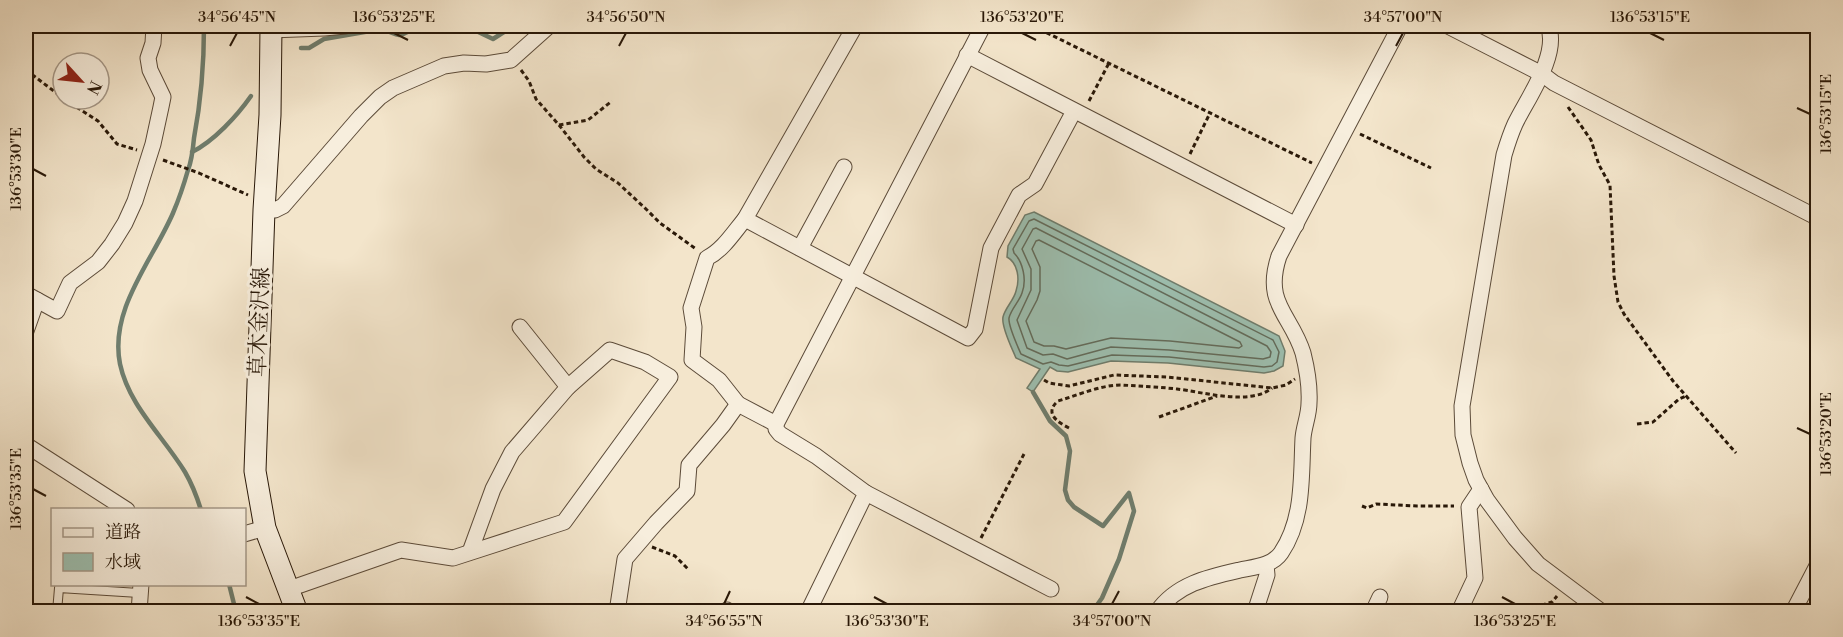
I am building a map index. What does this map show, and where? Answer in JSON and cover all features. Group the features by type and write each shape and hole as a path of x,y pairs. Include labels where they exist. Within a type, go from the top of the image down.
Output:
{"main road":[{"name":"草木金沢線","path":"271,28 270,115 264,210 255,471 265,528 297,612"}],"street":[{"path":"26,331 31,297 57,311 70,283 98,261 112,244 135,201 153,144 163,97 150,70 148,58 153,43 154,26"},
{"path":"271,28 345,26"},
{"path":"264,210 274,210 282,206 361,116 393,88 444,66 512,60 549,26"},
{"path":"776,424 738,404 719,380 692,360 694,327 692,308 707,258 745,219 855,26"},
{"path":"983,26 852,276 776,424 776,429 866,493 1051,589"},
{"path":"1157,612 1170,596 1183,587 1224,574 1266,565 1279,555 1287,542 1300,505 1304,432 1309,404 1303,352 1279,308 1274,287 1274,271 1276,263 1400,26"},
{"path":"1448,26 1818,218"},
{"path":"1548,26 1551,34 1548,78 1515,123 1507,146 1462,406 1463,435 1470,463 1481,489 1515,538 1538,564 1602,612"},
{"path":"967,55 1296,225"},
{"path":"745,219 968,338 975,329 991,248 1019,195 1035,184 1078,113"},
{"path":"800,248 844,167"},
{"path":"520,327 568,387"},
{"path":"289,589 401,550 453,558 564,522 670,377 645,362 610,350 568,387 512,452 493,489 470,552"},
{"path":"617,612 625,560 687,491 689,465 738,404"},
{"path":"30,447 123,508"},
{"path":"1459,612 1475,578 1469,507 1481,489"},
{"path":"808,612 866,493"},
{"path":"246,533 265,528"},
{"path":"1793,612 1818,564"},
{"path":"1255,612 1267,575 1266,565"},
{"path":"139,612 140,589"},
{"path":"1373,612 1380,597"}],"lane":[{"path":"57,612 59,588 140,589"}],"path":[{"path":"1033,26 1325,169"},
{"path":"512,60 529,81 536,99 584,157 596,169 618,183 660,223 709,257"},
{"path":"1078,113 1109,63"},
{"path":"26,70 51,89"},
{"path":"1548,78 1592,140 1599,165 1610,185 1614,276 1618,302 1624,314 1686,396 1736,453"},
{"path":"559,125 588,120 612,101"},
{"path":"1183,167 1210,113"},
{"path":"1347,127 1431,168"},
{"path":"1044,380 1069,386 1114,375 1146,376 1272,388 1286,385 1307,371"},
{"path":"1069,428 1057,422 1052,410 1054,404 1109,386 1175,389 1217,396 1246,397 1260,395 1272,388"},
{"path":"1159,417 1217,396"},
{"path":"1637,424 1653,422 1679,399 1686,396"},
{"path":"26,497 32,453 30,447"},
{"path":"975,550 1024,454"},
{"path":"1362,506 1367,508 1376,504 1417,506 1471,504"},
{"path":"641,541 666,554 675,556 688,569"},
{"path":"1520,612 1552,602 1568,586"}],"water":[{"path":"1034,212 1279,336 1285,351 1283,366 1264,373 1168,363 1111,361 1068,372 1057,371 1050,367 1033,392 1027,388 1040,369 1016,358 1005,332 1003,317 1015,294 1018,281 1016,267 1007,257 1008,246 1025,215"}],"waterway":[{"path":"200,508 185,472 131,394 120,364 118,344 127,304 173,213 190,162 202,82 204,26"},
{"path":"301,48 309,48 324,39 376,30 398,35 417,26"},
{"path":"470,26 493,39 507,30 519,30 526,26"},
{"path":"192,152 224,127 251,96"},
{"path":"1033,392 1050,421 1066,436 1070,451 1065,490 1068,500 1074,507 1103,526 1129,493 1134,511 1119,559 1102,598 1092,612"},
{"path":"230,586 236,612"}]}
